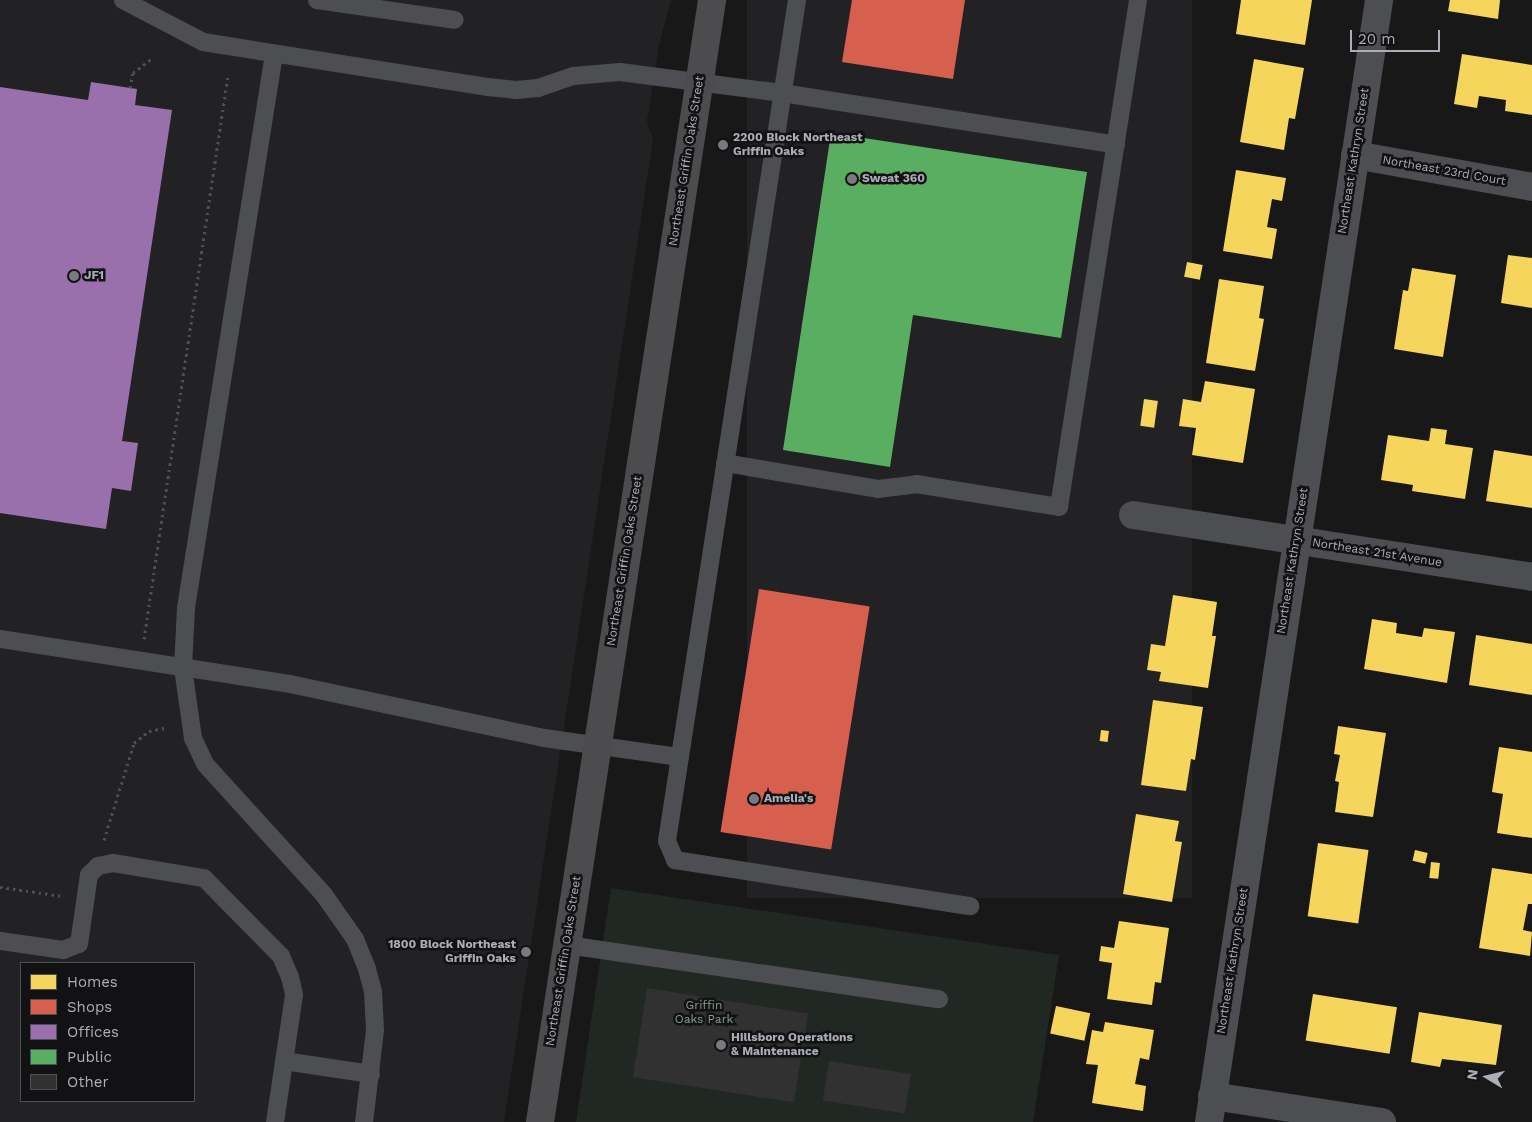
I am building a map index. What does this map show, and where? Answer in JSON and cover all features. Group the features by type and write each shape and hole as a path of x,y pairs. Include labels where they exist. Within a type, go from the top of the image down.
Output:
{"street":[{"name":"Northeast Griffin Oaks Street","path":"540,1122 712,0"},
{"name":"Northeast Kathryn Street","path":"1210,1109 1379,0"},
{"name":"Northeast 23rd Court","path":"1355,155 1532,187"},
{"name":"Northeast 21st Avenue","path":"1133,515 1532,578"},
{"path":"1210,1109 1382,1122"}],"lane":[{"path":"123,0 203,42 516,90 599,72 620,72 699,85 782,93 1116,145"},
{"path":"317,0 455,20"},
{"path":"797,0 667,842 675,860 970,906"},
{"path":"725,463 878,488 916,484 1059,507 1138,0"},
{"path":"274,54 186,608 183,668 193,738 205,764 324,895 355,939 373,992 375,1030 364,1122"},
{"path":"0,639 290,684 544,738 680,757"},
{"path":"0,941 63,950 79,944 88,875 98,866 113,863 204,878 281,956 294,995 275,1122"},
{"path":"567,945 939,1000"},
{"path":"284,1061 371,1074"}],"path":[{"path":"130,88 133,73 151,58"},
{"path":"140,661 228,76"},
{"path":"96,844 104,841 108,833 134,743 148,731 165,728"},
{"path":"0,887 68,897"}],"shaded area":[{"path":"0,0 671,0 659,45 647,121 653,140 504,1122 0,1122"},
{"path":"747,0 1192,0 1192,898 747,898"}],"green space":[{"name":"Griffin Oaks Park","path":"611,888 1059,955 1033,1122 576,1122"}],"building: Homes":[{"path":"1241,0 1312,0 1305,45 1236,34"},
{"path":"1450,0 1500,0 1498,19 1448,11"},
{"path":"1462,54 1532,65 1532,115 1505,111 1506,100 1479,96 1477,108 1454,104"},
{"path":"1254,59 1304,68 1295,119 1289,118 1284,150 1240,142"},
{"path":"1236,170 1286,178 1282,201 1272,199 1267,227 1277,229 1272,259 1223,251"},
{"path":"1508,255 1532,258 1532,308 1501,303"},
{"path":"1187,262 1203,265 1200,280 1184,277"},
{"path":"1412,268 1456,275 1443,357 1394,349 1403,290 1408,291"},
{"path":"1219,279 1264,286 1259,318 1264,319 1255,371 1206,363"},
{"path":"1205,381 1255,389 1243,463 1192,455 1196,428 1179,426 1183,399 1201,402"},
{"path":"1144,399 1158,401 1154,428 1140,426"},
{"path":"1431,428 1447,430 1445,444 1473,448 1465,499 1412,491 1413,485 1381,480 1388,435 1429,441"},
{"path":"1494,450 1532,456 1532,508 1486,501"},
{"path":"1173,595 1217,602 1212,636 1216,636 1208,688 1159,681 1161,672 1147,670 1151,644 1165,646"},
{"path":"1372,619 1397,623 1396,633 1422,637 1424,628 1455,632 1447,683 1364,669"},
{"path":"1476,635 1532,644 1532,695 1469,685"},
{"path":"1153,700 1203,707 1195,760 1191,759 1186,791 1141,785"},
{"path":"1338,726 1386,733 1373,817 1335,812 1339,782 1335,781 1340,755 1334,754"},
{"path":"1101,730 1109,731 1108,742 1100,741"},
{"path":"1499,747 1532,752 1532,838 1497,833 1503,794 1492,792"},
{"path":"1136,814 1179,821 1175,841 1182,842 1172,902 1123,894"},
{"path":"1318,843 1369,850 1358,923 1308,916"},
{"path":"1415,850 1428,853 1425,864 1413,861"},
{"path":"1431,862 1440,863 1438,879 1429,878"},
{"path":"1492,868 1532,874 1532,904 1528,904 1523,930 1532,932 1530,956 1479,948"},
{"path":"1119,921 1169,928 1161,983 1155,982 1152,1005 1107,999 1112,963 1099,961 1101,946 1114,948"},
{"path":"1313,994 1397,1007 1390,1054 1306,1040"},
{"path":"1056,1006 1090,1013 1084,1041 1050,1033"},
{"path":"1419,1012 1502,1025 1496,1065 1442,1059 1440,1067 1411,1062"},
{"path":"1105,1022 1154,1030 1149,1060 1140,1058 1135,1084 1146,1086 1143,1111 1092,1103 1098,1065 1086,1064 1092,1030 1103,1032"}],"building: Shops":[{"path":"852,0 965,0 953,79 842,62"},
{"path":"759,589 870,607 831,849 721,832"}],"building: Offices":[{"name":"JF1","path":"91,82 137,89 135,105 172,110 122,441 138,443 131,491 112,488 106,529 0,513 0,87 88,100"}],"building: Public":[{"path":"831,133 1087,172 1061,338 913,315 890,467 783,450"}],"building: Other":[{"name":"Hillsboro Operations & Maintenance","path":"647,988 808,1013 794,1102 633,1077"},
{"path":"829,1061 911,1074 905,1113 823,1101"}],"place":[{"name":"2200 Block Northeast Griffin Oaks","path":"723,145"},
{"name":"Sweat 360","path":"852,179"},
{"name":"JF1","path":"74,276"},
{"name":"Amelia's","path":"754,799"},
{"name":"1800 Block Northeast Griffin Oaks","path":"526,952"},
{"name":"Hillsboro Operations & Maintenance","path":"721,1045"}]}
